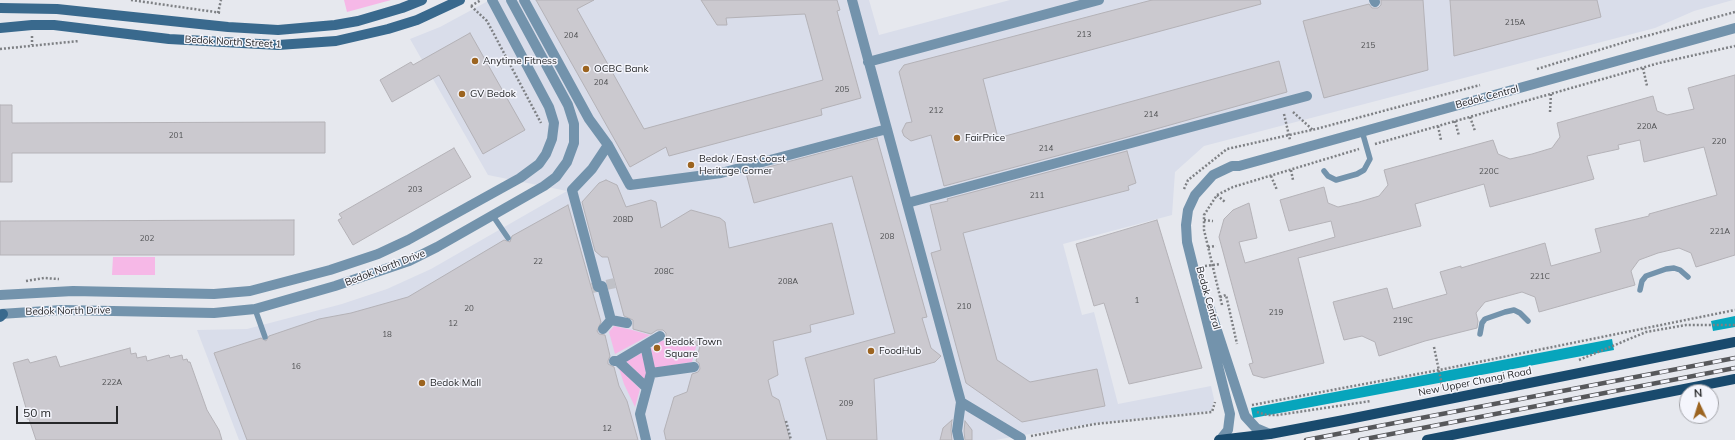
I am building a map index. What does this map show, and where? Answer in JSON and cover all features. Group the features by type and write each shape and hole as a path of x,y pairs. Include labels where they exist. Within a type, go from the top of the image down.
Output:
{"main road":[{"name":"New Upper Changi Road","path":"1220,440 1270,434 1735,342"},
{"path":"1427,440 1735,379"}],"street":[{"name":"Bedok North Street 1","path":"0,8 57,9 228,28 278,30 335,25 358,21 402,8 422,0"},
{"name":"Bedok North Street 1","path":"0,28 32,25 54,25 169,39 278,46 336,41 388,29 416,20 460,0"},
{"name":"Bedok North Drive","path":"0,295 58,292 214,294 250,291 330,270 378,254 414,237 520,178 538,164 546,154 552,139 554,123 549,107 492,0"},
{"name":"Bedok North Drive","path":"1,315 62,310 214,313 254,309 335,286 409,260 437,248 493,216 556,177 568,162 574,138 574,124 568,105 511,0"},
{"path":"524,0 589,119 608,145 630,185 721,173 887,129"},
{"path":"852,0 960,402 957,431 959,440"},
{"path":"868,62 1099,0"},
{"name":"Bedok Central","path":"1220,440 1228,430 1230,414 1187,242 1186,222 1192,200 1205,182 1227,168 1239,166 1735,28"},
{"path":"907,203 1306,96"},
{"path":"608,145 592,169 572,190 611,320"},
{"name":"Bedok Central","path":"1239,166 1211,182 1201,193 1192,211 1190,230 1205,291 1245,416 1256,428 1270,434"},
{"path":"611,320 627,323"},
{"path":"603,329 611,320"},
{"path":"647,388 615,361 660,336"},
{"path":"645,345 651,373 640,414 646,440"},
{"path":"651,373 694,366"},
{"path":"960,402 1021,438"}],"lane":[{"path":"1324,172 1336,180 1346,178 1364,170 1370,159 1362,131"},
{"path":"493,216 508,238"},
{"path":"1640,290 1642,281 1646,276 1666,269 1674,268 1680,270 1688,277"},
{"path":"254,309 265,337"},
{"path":"1480,334 1482,323 1485,319 1505,312 1514,310 1520,313 1528,321"}],"path":[{"path":"131,0 229,15"},
{"path":"219,7 220,0"},
{"path":"471,6 487,21 541,124 542,130"},
{"path":"1534,70 1635,39 1735,12"},
{"path":"1224,311 1208,247 1204,220 1204,215 1217,194 1233,187 1271,175 1551,93 1643,68 1735,46"},
{"path":"1643,68 1647,86"},
{"path":"1183,192 1188,180 1227,149 1288,134 1312,130 1484,84"},
{"path":"1550,112 1551,93"},
{"path":"1282,102 1312,130"},
{"path":"1282,102 1288,134"},
{"path":"1470,117 1475,131"},
{"path":"1455,121 1459,136"},
{"path":"1438,126 1441,140"},
{"path":"1290,170 1293,180"},
{"path":"1271,175 1277,190"},
{"path":"1217,194 1225,202"},
{"path":"1204,220 1213,221"},
{"path":"1208,247 1216,246"},
{"path":"1213,265 1220,264"},
{"path":"20,281 44,278 65,279"},
{"path":"1220,296 1226,295 1237,344"},
{"path":"1374,401 1267,415 1254,411 1249,406 1439,370 1735,310"},
{"path":"1578,361 1646,332 1686,325 1735,325"},
{"path":"1232,341 1234,349"},
{"path":"1434,347 1442,384"},
{"path":"1436,393 1451,390"},
{"path":"1021,438 1095,424 1212,412 1216,399"},
{"path":"786,421 791,440"}],"shaded area":[{"path":"344,0 391,0 347,12"},
{"path":"490,0 869,0 879,35 1010,0 1733,0 1694,11 1655,28 1204,146 1175,172 1172,215 1063,244 1082,315 1094,312 1118,404 1211,386 1214,399 1211,411 1095,423 995,440 239,440 197,330 247,329 342,304 387,289 431,269 567,191 488,175 410,39 440,27"},
{"path":"113,257 155,257 155,275 112,275"},
{"path":"614,326 650,335 615,354 609,332"},
{"path":"668,340 687,346 697,343 692,362 654,368 651,348 661,341"},
{"path":"642,353 646,373 645,380 626,361"},
{"path":"619,368 640,389 635,407 624,384"}],"water":[{"path":"1735,316 1735,327 1713,331 1711,321"},
{"path":"1612,339 1614,350 1253,418 1251,408"}],"building":[{"path":"536,0 594,0 577,9 644,129 823,80 805,14 726,18 727,25 717,25 701,0 837,0 840,10 837,11 861,98 821,109 822,115 669,156 666,147 630,167"},
{"path":"1152,0 1260,0 1261,4 983,79 998,138 1279,61 1287,92 1124,138 944,186 931,135 911,141 904,136 902,131 906,123 912,122 899,72 904,65"},
{"path":"1381,0 1423,0 1428,70 1324,98 1303,21 1369,4 1372,8 1378,8 1381,5"},
{"path":"1450,0 1597,0 1601,17 1454,56"},
{"path":"470,33 525,130 483,154 439,75 392,102 380,80 411,62 413,65"},
{"path":"1735,75 1735,255 1696,267 1691,253 1679,248 1658,253 1639,260 1631,271 1635,285 1539,312 1535,297 1522,292 1485,302 1476,313 1478,321 1477,328 1425,341 1379,356 1375,342 1362,336 1344,340 1333,302 1387,288 1393,309 1447,294 1440,272 1461,266 1461,268 1545,243 1551,266 1601,252 1595,229 1649,216 1649,214 1717,195 1704,147 1644,162 1640,140 1618,145 1619,149 1587,156 1594,179 1490,207 1484,184 1415,204 1421,226 1298,258 1324,363 1264,378 1253,375 1249,364 1253,363 1219,237 1224,219 1233,210 1249,203 1257,238 1239,242 1245,263 1335,237 1331,221 1289,231 1280,200 1324,187 1328,203 1338,207 1359,202 1379,196 1388,185 1384,170 1493,140 1498,154 1510,159 1532,154 1552,148 1560,137 1557,123 1653,96 1657,111 1667,115 1694,109 1688,88"},
{"path":"0,105 12,105 12,123 325,122 325,153 12,153 12,182 0,182"},
{"path":"877,138 927,317 922,318 931,348 941,356 935,362 874,379 877,440 827,440 805,358 895,333 852,176 754,203 746,173"},
{"path":"454,148 471,177 353,245 338,220 342,218 339,214"},
{"path":"1127,151 1136,183 1128,186 1129,190 963,233 997,360 1030,382 1097,369 1105,406 1022,422 966,383 931,253 941,250 930,205 948,201 947,199"},
{"path":"606,180 617,185 626,207 651,200 656,202 661,228 691,210 720,218 725,222 729,248 832,223 854,314 810,325 811,332 773,341 778,375 768,380 772,396 779,400 790,440 666,440 664,431 674,397 687,392 692,374 698,372 700,369 699,363 696,361 700,346 666,337 666,333 663,330 657,330 651,334 633,329 633,320 624,316 608,257 602,257 595,251 582,202 599,183"},
{"name":"Bedok Mall","path":"568,205 601,322 597,331 599,334 605,335 610,356 608,364 614,367 619,386 627,401 638,440 247,440 214,353 261,338 266,341 269,336 319,319 351,313 408,297 504,240 510,242 512,236"},
{"path":"294,220 294,255 0,255 0,221"},
{"path":"1157,220 1202,368 1129,384 1104,303 1094,306 1076,244"},
{"path":"130,348 131,354 136,353 137,358 146,356 147,361 169,355 170,358 182,355 183,360 187,359 188,362 190,362 207,410 219,430 222,440 36,440 24,409 26,408 13,363 28,359 30,363 56,356 60,367"},
{"path":"952,420 952,440 940,440 943,428"},
{"path":"965,421 972,430 972,440 965,440"}],"tunnel":[{"path":"592,288 615,283"}],"railway":[{"path":"1306,440 1735,358"},
{"path":"1360,440 1735,368"}],"place":[{"name":"Anytime Fitness","path":"475,61"},
{"name":"OCBC Bank","path":"586,69"},
{"name":"GV Bedok","path":"462,94"},
{"name":"FairPrice","path":"957,138"},
{"name":"Bedok / East Coast Heritage Corner","path":"691,165"},
{"name":"Bedok Town Square","path":"657,348"},
{"name":"FoodHub","path":"871,351"},
{"name":"Bedok Mall","path":"422,383"}]}
